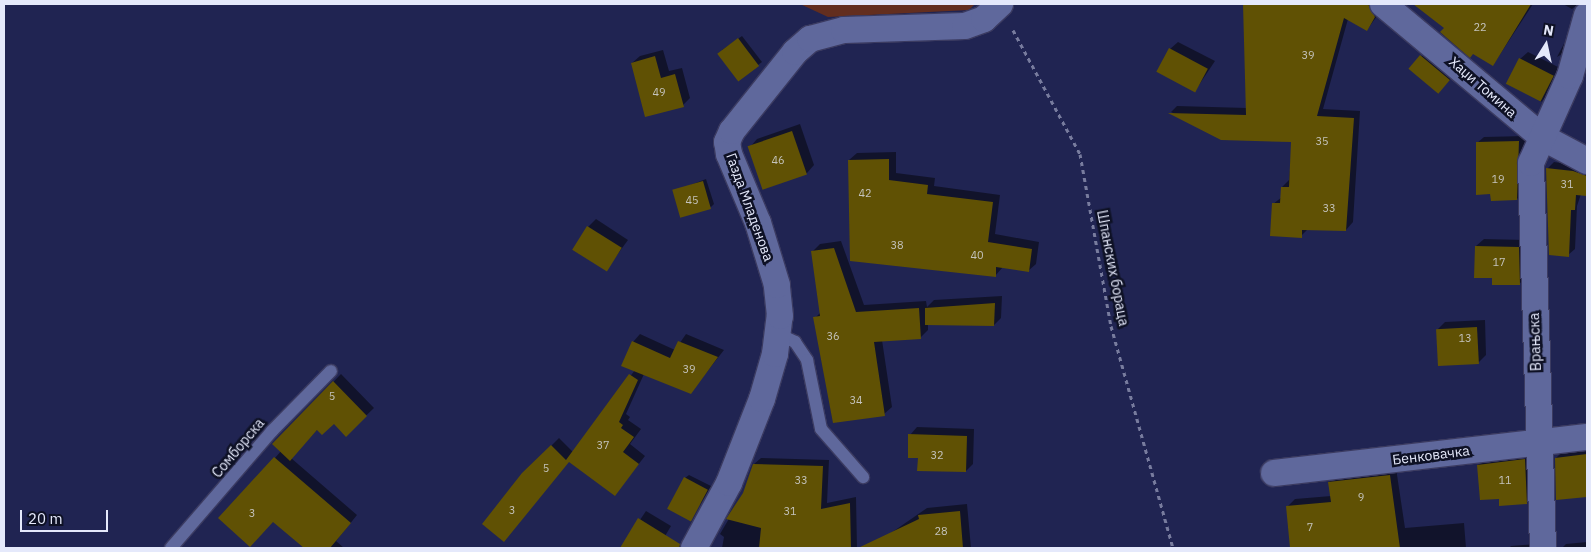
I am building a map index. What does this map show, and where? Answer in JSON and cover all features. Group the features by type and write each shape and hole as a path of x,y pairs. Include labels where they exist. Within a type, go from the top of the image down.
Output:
{"street":[{"name":"Хаџи Томина","path":"1383,4 1542,137 1587,161"},
{"name":"Газда Младенова","path":"694,548 729,483 756,416 775,354 780,316 777,285 758,223 729,154 727,142 732,131 795,52 810,39 844,30 965,26 984,20 1000,5"},
{"name":"Врањска","path":"1543,548 1537,442 1530,186 1532,163 1570,76 1587,15"},
{"name":"Бенковачка","path":"1274,473 1587,437"}],"lane":[{"path":"778,334 795,342 807,360 821,429 863,477"},
{"name":"Сомборска","path":"170,548 272,431 331,371"}],"path":[{"name":"Шпанских бораца","path":"1000,5 1080,154 1111,326 1173,548"}],"shaded area":[{"path":"800,4 975,4 969,10 828,17"}],"building":[{"path":"1243,4 1368,4 1375,17 1367,31 1344,18 1317,116 1354,118 1346,231 1302,230 1302,238 1270,236 1272,203 1280,203 1281,187 1289,187 1291,142 1221,140 1168,113 1246,115"},
{"path":"1413,4 1531,4 1493,66 1473,54 1470,58 1440,32 1444,28"},
{"path":"738,38 759,66 738,82 717,54"},
{"path":"1169,48 1208,69 1195,92 1156,72"},
{"path":"1420,55 1450,80 1438,94 1408,69"},
{"path":"655,56 661,78 675,74 684,107 645,117 631,63"},
{"path":"1519,58 1554,76 1541,102 1506,84"},
{"path":"792,131 807,174 763,190 748,146"},
{"path":"1519,141 1517,200 1491,201 1490,194 1476,195 1476,142"},
{"path":"889,159 889,180 928,185 927,194 993,202 988,242 1032,249 1029,272 996,267 996,277 850,261 848,160"},
{"path":"1546,168 1573,171 1587,176 1587,196 1576,195 1575,210 1571,210 1569,257 1549,255"},
{"path":"703,181 711,209 680,218 672,190"},
{"path":"587,226 622,248 607,271 572,250"},
{"path":"1475,246 1519,247 1520,285 1492,285 1492,278 1474,278"},
{"path":"834,248 856,312 919,308 921,339 874,342 885,416 833,423 813,317 820,316 811,251"},
{"path":"995,303 994,326 925,325 925,308"},
{"path":"1477,327 1479,364 1438,366 1436,329"},
{"path":"632,341 670,358 678,341 718,357 691,394 621,366"},
{"path":"629,374 638,380 619,422 623,425 621,428 634,437 623,452 639,464 615,496 569,462 504,542 482,524 522,473 551,445 566,460"},
{"path":"333,381 367,416 346,437 334,424 322,435 317,430 290,461 272,444"},
{"path":"908,434 967,436 966,472 917,471 918,458 908,458"},
{"path":"1587,454 1587,497 1556,500 1555,458"},
{"path":"274,457 351,523 330,548 304,548 273,522 250,547 218,518"},
{"path":"1525,459 1527,504 1499,506 1499,499 1480,500 1477,465"},
{"path":"753,464 823,466 821,509 850,503 851,548 759,548 761,528 726,519 743,493"},
{"path":"1390,475 1400,548 1290,548 1286,506 1331,502 1328,482"},
{"path":"684,477 708,490 691,521 667,509"},
{"path":"960,511 963,548 858,548 919,519 918,515"},
{"path":"638,518 680,544 679,548 620,548"}]}
